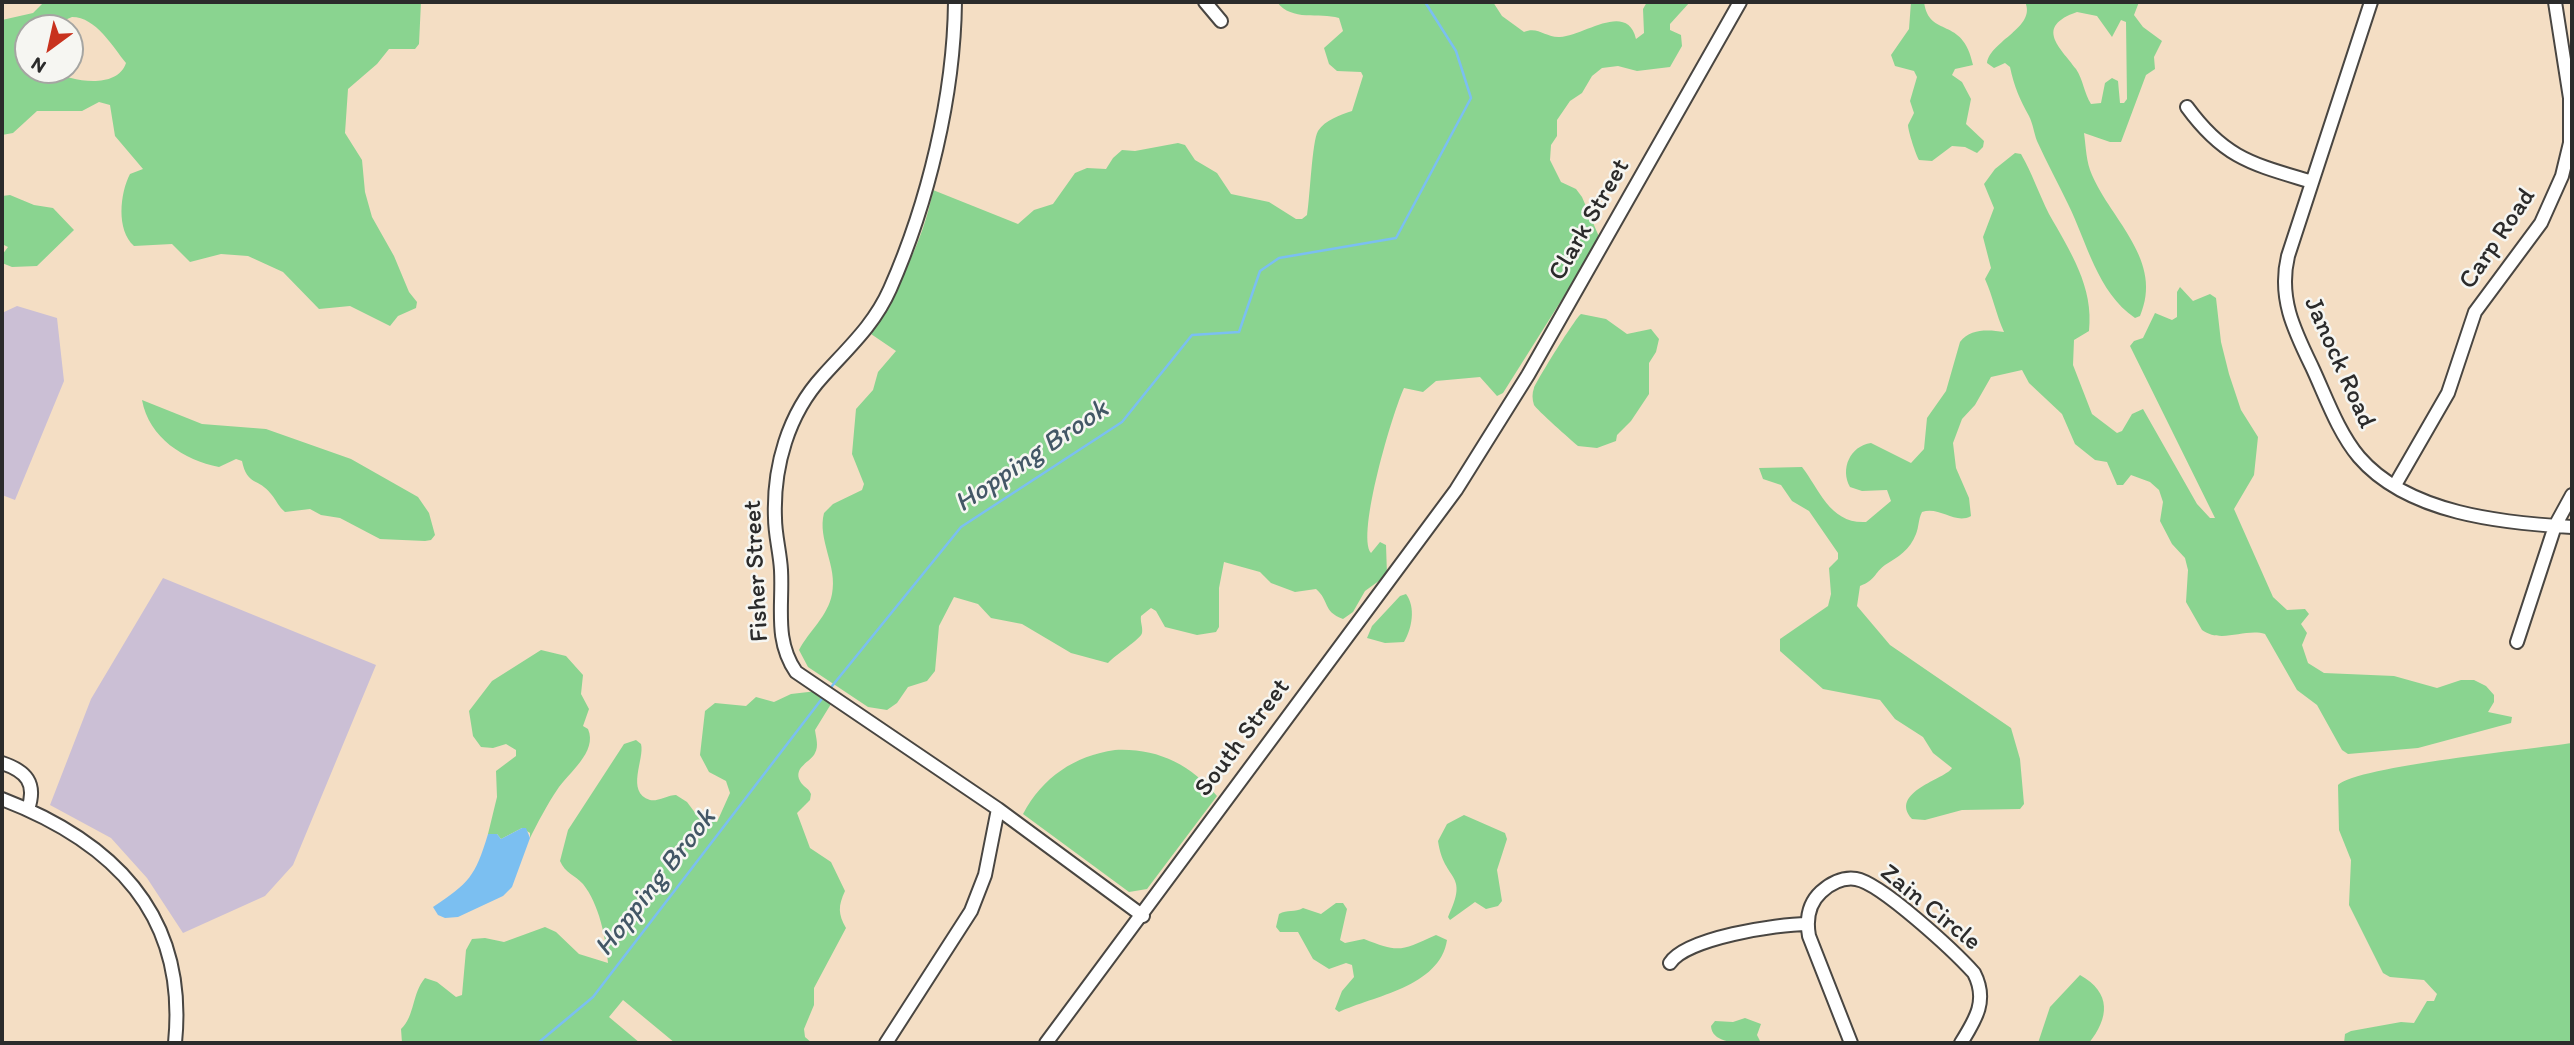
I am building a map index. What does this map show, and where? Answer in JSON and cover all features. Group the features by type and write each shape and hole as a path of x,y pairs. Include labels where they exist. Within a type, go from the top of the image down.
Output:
{"street":[{"name":"Fisher Street","path":"955,2 954,40 945,98 925,189 907,246 873,323 802,404 788,434 778,475 775,520 781,572 782,649 796,672 998,810 1143,916"},
{"path":"1205,2 1222,21"},
{"name":"Clark Street","path":"1476,459 1528,375 1740,2"},
{"name":"Janock Road","path":"2371,2 2286,264 2283,287 2294,331 2352,448 2369,467 2395,485 2455,509 2572,527"},
{"name":"Carp Road","path":"2395,485 2448,393 2475,312 2532,236 2557,192 2567,158 2571,126 2570,99 2555,2"},
{"path":"2558,23 2572,20"},
{"path":"2187,107 2202,127 2228,152 2250,163 2312,182"},
{"name":"South Street","path":"1046,1043 1415,549 1476,459"},
{"path":"2517,642 2555,526 2572,495"},
{"path":"2,763 23,773 31,782 33,793 28,809"},
{"path":"2,799 69,829 95,846 123,873 142,898 164,940 172,969 177,1010 175,1043"},
{"path":"886,1043 971,911 985,875 998,810"},
{"name":"Zain Circle","path":"1807,924 1813,901 1833,883 1857,880 1880,890 1974,973 1981,990 1980,1009 1961,1043"},
{"path":"1670,963 1684,950 1755,929 1807,924 1811,942 1851,1043"}],"shaded area":[{"path":"17,306 57,318 64,381 15,500 2,495 2,313"},
{"path":"163,578 376,665 293,865 265,896 183,933 147,878 111,838 50,805 91,699"}],"green space":[{"path":"44,2 421,2 419,44 415,49 389,49 377,64 348,89 345,133 362,160 365,192 372,217 394,256 409,292 417,302 416,308 398,316 390,326 350,306 319,309 283,272 248,256 221,254 190,262 172,244 134,246 124,231 122,201 130,174 143,169 115,136 110,105 99,102 82,111 37,111 13,133 2,135 2,20 14,17 14,84 84,84 84,80 103,80 117,75 126,63 110,41 84,20 84,14 29,14"},
{"path":"1277,2 1493,2 1502,16 1524,32 1534,30 1560,37 1614,21 1631,28 1636,39 1644,33 1643,9 1647,2 1690,2 1670,24 1670,30 1681,35 1682,46 1670,67 1637,71 1618,66 1602,68 1592,76 1582,93 1570,101 1557,120 1557,136 1551,145 1550,160 1561,182 1576,189 1582,197 1600,239 1503,393 1497,396 1480,377 1436,381 1423,392 1404,388 1378,472 1368,523 1371,553 1380,542 1386,545 1387,575 1365,591 1353,612 1343,619 1332,613 1316,589 1295,592 1271,583 1260,572 1224,562 1219,588 1219,627 1216,632 1197,635 1165,627 1156,611 1151,608 1141,616 1141,636 1108,663 1071,653 1022,624 991,618 978,604 954,597 939,626 935,671 927,681 908,687 897,703 887,710 868,707 808,667 799,650 822,616 832,594 832,573 823,533 824,513 833,504 862,490 864,484 852,454 856,409 873,390 878,372 896,351 871,334 916,247 933,190 1018,224 1034,210 1053,204 1075,173 1087,168 1106,169 1122,150 1135,151 1178,143 1185,145 1195,160 1217,173 1231,194 1269,202 1296,219 1302,219 1307,215 1318,131 1329,121 1352,111 1363,76 1361,72 1337,71 1329,64 1324,48 1343,31 1339,18 1290,12"},
{"path":"1911,2 1924,2 1932,20 1962,39 1968,49 1973,65 1955,69 1952,75 1962,82 1971,99 1966,124 1984,141 1983,147 1977,153 1965,147 1952,146 1932,161 1919,160 1908,125 1914,113 1910,101 1917,77 1914,71 1895,66 1891,55 1909,29"},
{"path":"2025,2 2139,2 2134,15 2143,27 2162,41 2154,57 2155,69 2146,75 2121,142 2110,142 2084,133 2087,160 2092,175 2141,259 2146,296 2140,316 2135,318 2111,295 2094,266 2037,141 2015,87 2010,67 2005,63 1994,68 1987,63 1996,48 2025,19","holes":["2077,12 2097,16 2112,37 2121,20 2126,22 2127,99 2124,103 2120,103 2118,81 2112,78 2105,83 2101,103 2091,104 2078,73 2054,38 2056,24 2064,18"]},
{"path":"2015,153 2021,154 2025,161 2084,284 2090,315 2089,331 2074,340 2073,365 2092,414 2117,433 2122,431 2132,414 2143,409 2197,504 2210,518 2215,518 2130,346 2134,341 2143,338 2155,313 2172,320 2177,317 2177,292 2180,287 2193,301 2210,294 2216,298 2221,342 2229,374 2241,410 2258,437 2254,475 2234,509 2273,597 2287,610 2305,609 2309,614 2301,624 2307,633 2302,645 2308,663 2324,673 2394,676 2437,688 2461,680 2474,680 2486,686 2494,695 2494,702 2488,712 2512,717 2511,723 2418,748 2348,754 2342,750 2317,705 2297,690 2265,634 2217,636 2202,630 2186,602 2188,570 2185,558 2172,544 2160,521 2163,502 2159,490 2150,482 2131,475 2123,485 2117,485 2107,462 2095,460 2075,444 2062,414 2029,383 2022,370 1991,377 1975,405 1962,419 1953,443 1956,468 1969,498 1971,516 1959,518 1935,511 1922,512 1916,534 1907,549 1860,586 1857,606 1890,645 2011,728 2020,759 2024,804 2020,809 1962,810 1925,820 1912,819 1907,810 1907,801 1921,788 1952,768 1933,753 1923,737 1895,719 1880,700 1823,689 1780,651 1780,639 1828,606 1831,594 1829,568 1838,559 1838,553 1809,511 1792,501 1781,485 1763,479 1759,468 1802,467 1827,504 1835,512 1854,521 1866,522 1891,501 1887,490 1862,491 1850,487 1846,473 1849,459 1857,449 1871,443 1911,463 1924,449 1927,418 1946,391 1960,342 1975,332 2004,332 1985,279 1991,268 1983,237 1994,208 1984,184 1995,169"},
{"path":"10,195 34,205 53,208 74,230 37,266 12,267 2,263 2,255 8,247 2,244 2,196"},
{"path":"1581,314 1606,319 1627,334 1651,329 1659,339 1656,352 1649,363 1649,394 1631,421 1617,435 1616,441 1597,448 1578,446 1536,408 1533,398 1534,388 1542,373"},
{"path":"142,400 202,424 266,429 351,459 418,497 429,513 435,535 431,540 425,541 380,539 340,518 321,515 310,509 285,512 267,489 250,478 242,461 236,459 219,467 193,459 170,445 152,426"},
{"path":"1406,594 1411,605 1412,618 1404,642 1385,643 1367,638 1372,626 1400,596"},
{"path":"541,650 566,656 583,675 581,694 589,709 583,726 588,729 589,746 554,795 530,838 530,833 522,828 501,839 497,834 488,834 497,797 496,771 516,756 516,750 506,744 493,748 481,747 473,736 469,711 492,681"},
{"path":"817,691 831,704 815,730 815,753 799,772 800,781 811,794 810,800 797,813 810,848 831,862 845,891 840,910 846,928 814,988 814,1005 804,1029 805,1037 812,1043 675,1043 623,1000 609,1017 640,1043 402,1043 401,1029 409,1018 425,978 437,982 456,997 462,995 466,950 472,939 485,938 504,942 545,927 556,932 579,954 608,963 603,932 589,892 560,861 568,830 624,744 636,740 641,744 637,783 643,796 653,800 676,795 687,802 699,818 717,822 730,793 726,781 709,772 700,755 705,711 715,703 746,706 756,697 774,702 791,694"},
{"path":"2572,743 2572,1043 2344,1043 2345,1034 2351,1031 2401,1022 2414,1023 2427,1001 2434,1001 2437,994 2424,980 2390,977 2383,973 2349,905 2351,860 2339,830 2338,785 2352,778 2411,765"},
{"path":"1115,750 1145,752 1172,760 1196,775 1217,796 1147,889 1129,892 1023,814 1040,789 1061,770 1086,757"},
{"path":"1464,815 1505,833 1507,839 1497,870 1502,901 1498,906 1486,909 1475,902 1450,920 1448,917 1457,892 1456,884 1445,864 1438,841 1447,824"},
{"path":"1336,903 1343,903 1347,909 1340,940 1345,943 1364,939 1385,947 1400,948 1436,935 1447,940 1442,956 1432,969 1403,988 1339,1012 1335,1009 1342,991 1354,977 1352,965 1346,963 1329,969 1313,959 1298,932 1280,932 1276,927 1279,914 1303,908 1321,914"},
{"path":"2080,975 2098,990 2102,998 2103,1015 2096,1034 2089,1043 2038,1043 2050,1007"},
{"path":"1745,1018 1761,1024 1757,1035 1761,1043 1723,1040 1717,1037 1711,1026 1715,1021 1733,1022"}],"water":[{"path":"526,828 530,838 512,887 503,896 458,917 445,918 438,915 433,907 455,892 469,878 488,834 497,834 501,839"}],"waterway":[{"name":"Hopping Brook","path":"828,691 961,527 1122,422 1192,335 1239,332 1260,271 1279,258 1396,238 1471,98 1456,51 1425,2"},
{"name":"Hopping Brook","path":"538,1043 593,997 824,696"}]}
